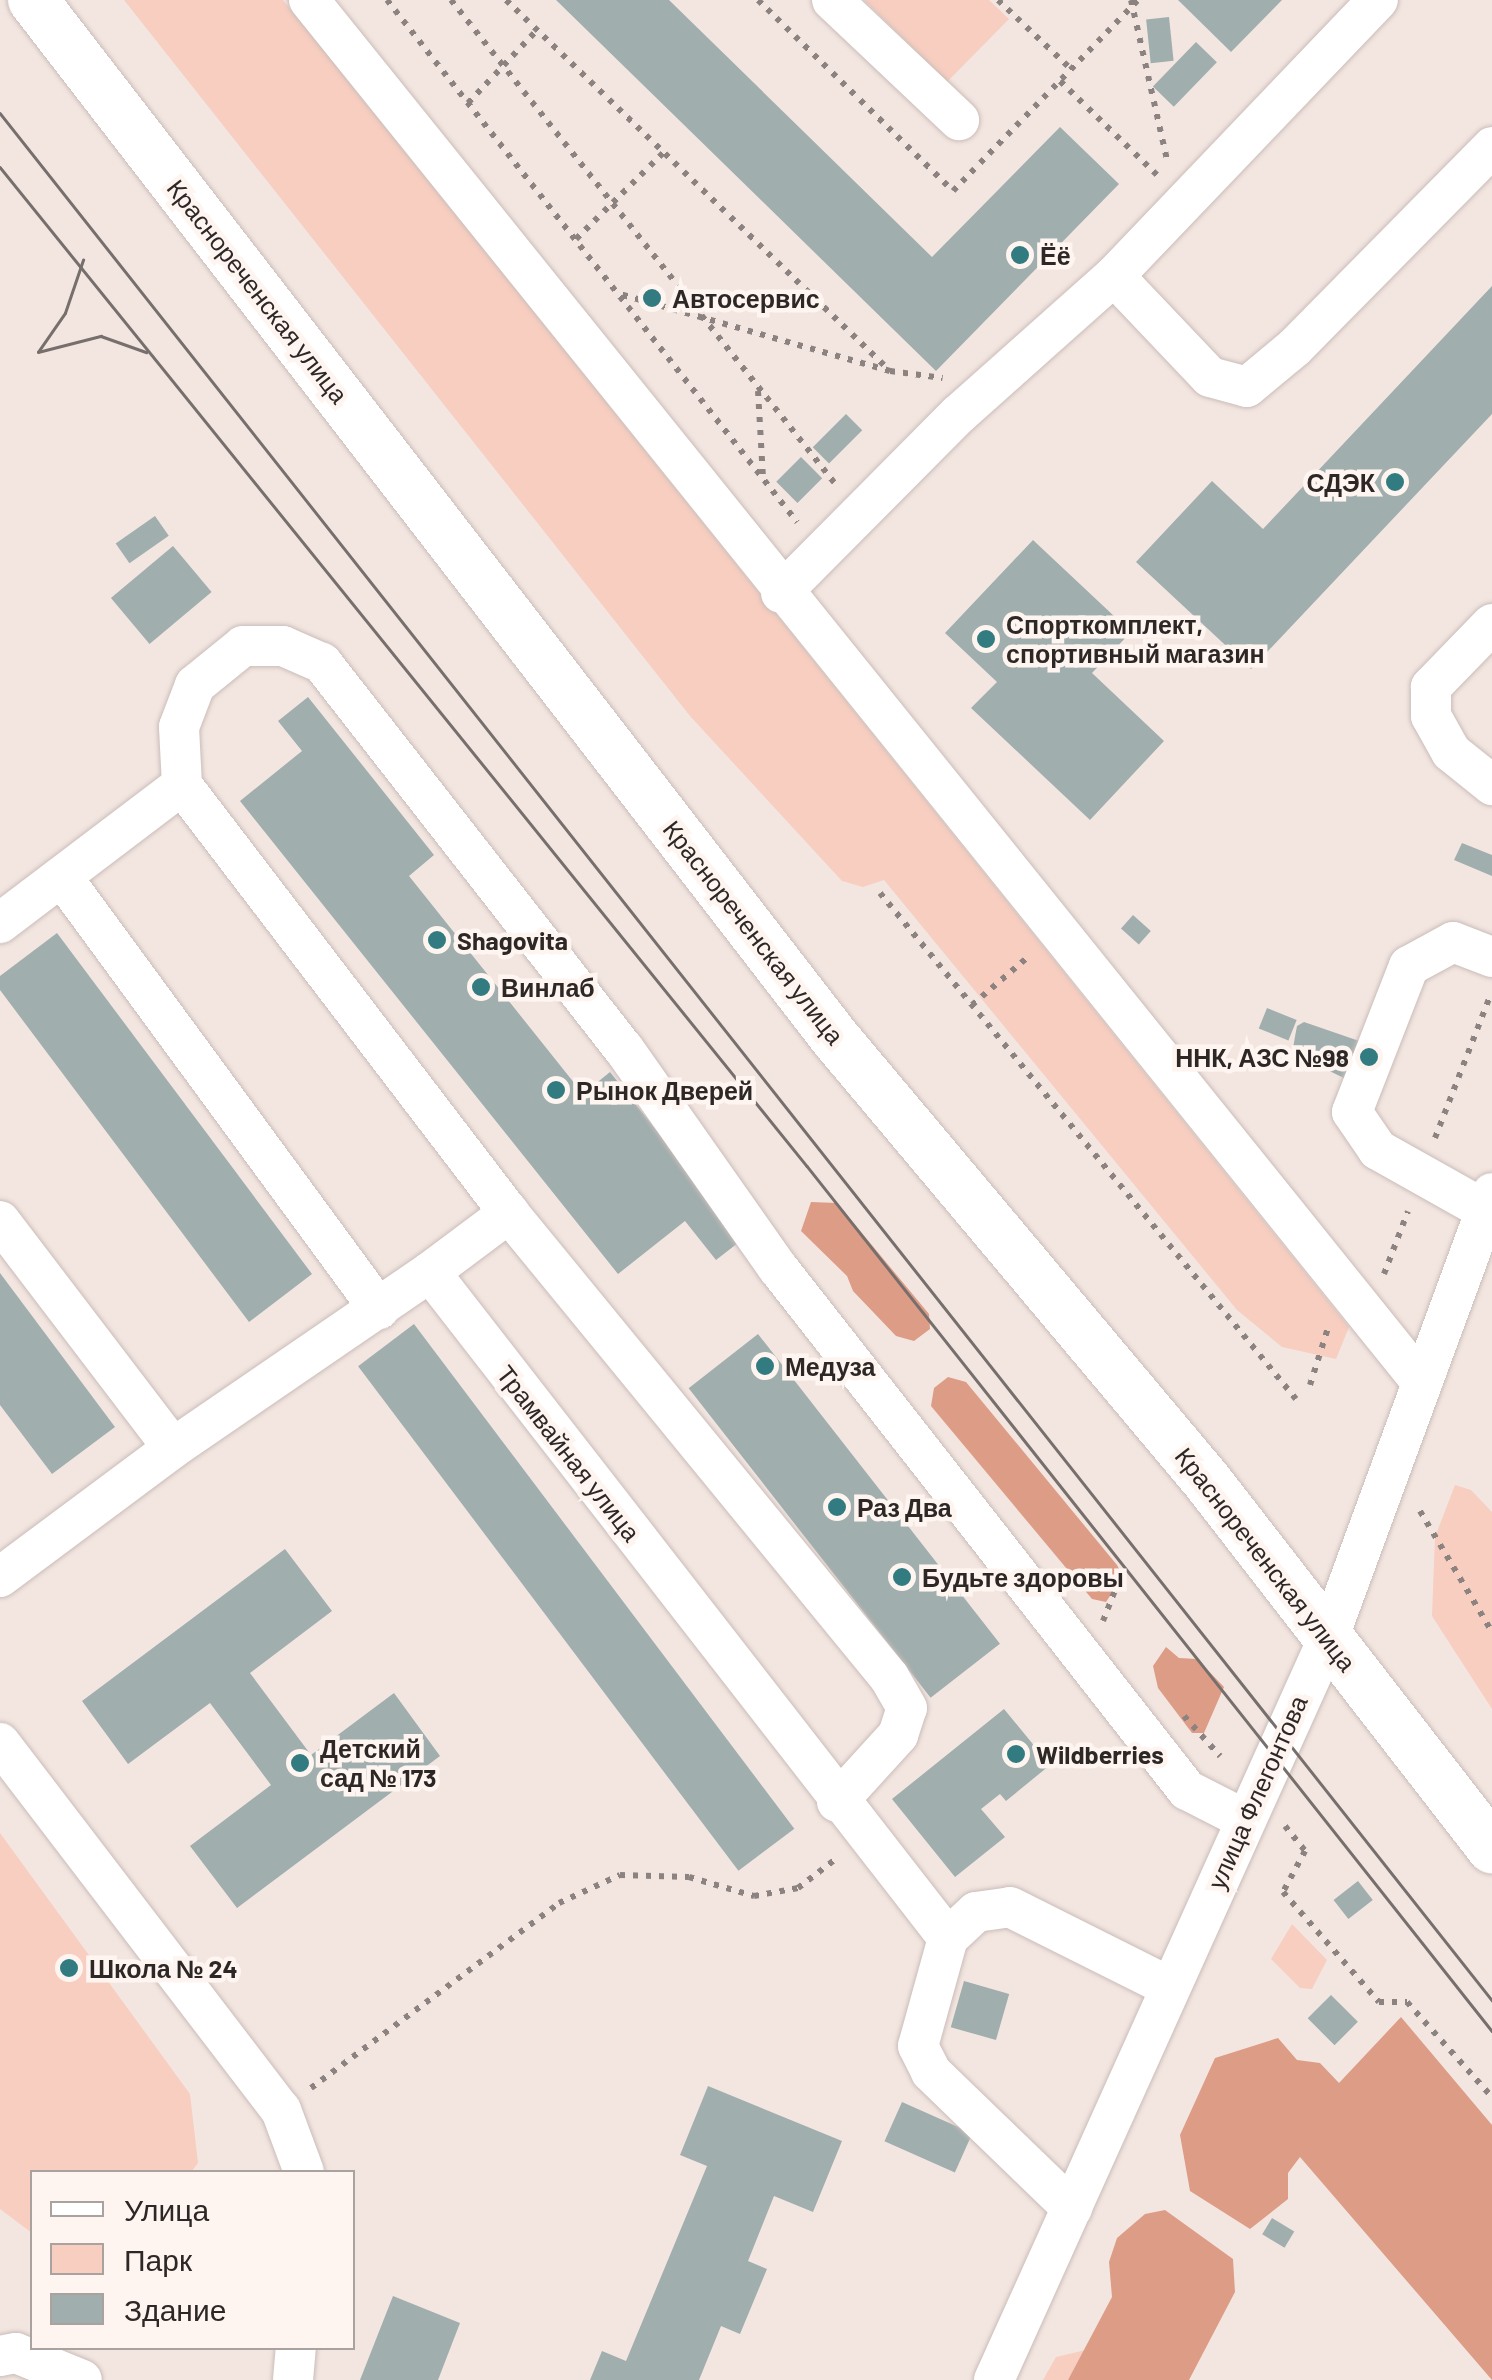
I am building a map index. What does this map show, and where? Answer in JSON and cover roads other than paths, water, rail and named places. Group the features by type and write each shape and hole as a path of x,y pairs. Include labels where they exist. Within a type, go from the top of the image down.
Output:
{"main road":[{"name":"Краснореченская улица","path":"33,0 835,1038 1207,1481 1492,1849"}],"street":[{"path":"308,0 781,593 1422,1382"},
{"path":"832,0 959,120"},
{"path":"781,593 959,414 1114,276 1378,0"},
{"path":"1114,276 1210,377 1247,386 1295,347 1492,147"},
{"path":"1492,624 1431,687 1430,716 1451,752 1477,779 1492,784"},
{"path":"838,1802 898,1735 907,1708 889,1677 509,1213 182,785 179,728 195,685 243,646 283,646 322,663 624,1049 778,1268 1187,1790 1261,1818"},
{"path":"0,924 182,785"},
{"path":"62,877 379,1309"},
{"path":"1489,1201 1378,1150 1352,1112 1409,966 1453,942 1492,957"},
{"name":"улица Флегонтова","path":"994,2380 1170,1987 1261,1818 1489,1201"},
{"path":"0,1577 173,1448 379,1309 509,1213"},
{"path":"0,1221 173,1448"},
{"name":"Трамвайная улица","path":"430,1272 838,1802 948,1938"},
{"path":"0,1743 282,2110 303,2170"},
{"path":"1072,2208 931,2072 918,2046 948,1938 976,1912 1010,1907 1170,1987"},
{"path":"293,2380 296,2350"},
{"path":"0,2356 16,2353 82,2380"}],"tram line":[{"path":"0,113 1492,2000"},
{"path":"0,167 807,1166 1492,2031"},
{"path":"38,352 65,313 83,260"},
{"path":"38,352 101,336 146,352"}],"place":[{"name":"Ёё","path":"1020,255"},
{"name":"Автосервис","path":"652,298"},
{"name":"СДЭК","path":"1395,482"},
{"name":"Спорткомплект, спортивный магазин","path":"986,639"},
{"name":"Shagovita","path":"437,940"},
{"name":"Винлаб","path":"481,987"},
{"name":"ННК, АЗС №98","path":"1369,1057"},
{"name":"Рынок Дверей","path":"556,1090"},
{"name":"Медуза","path":"765,1366"},
{"name":"Раз Два","path":"837,1507"},
{"name":"Будьте здоровы","path":"902,1577"},
{"name":"Wildberries","path":"1016,1754"},
{"name":"Детский сад № 173","path":"300,1763"},
{"name":"Школа № 24","path":"69,1968"}]}
